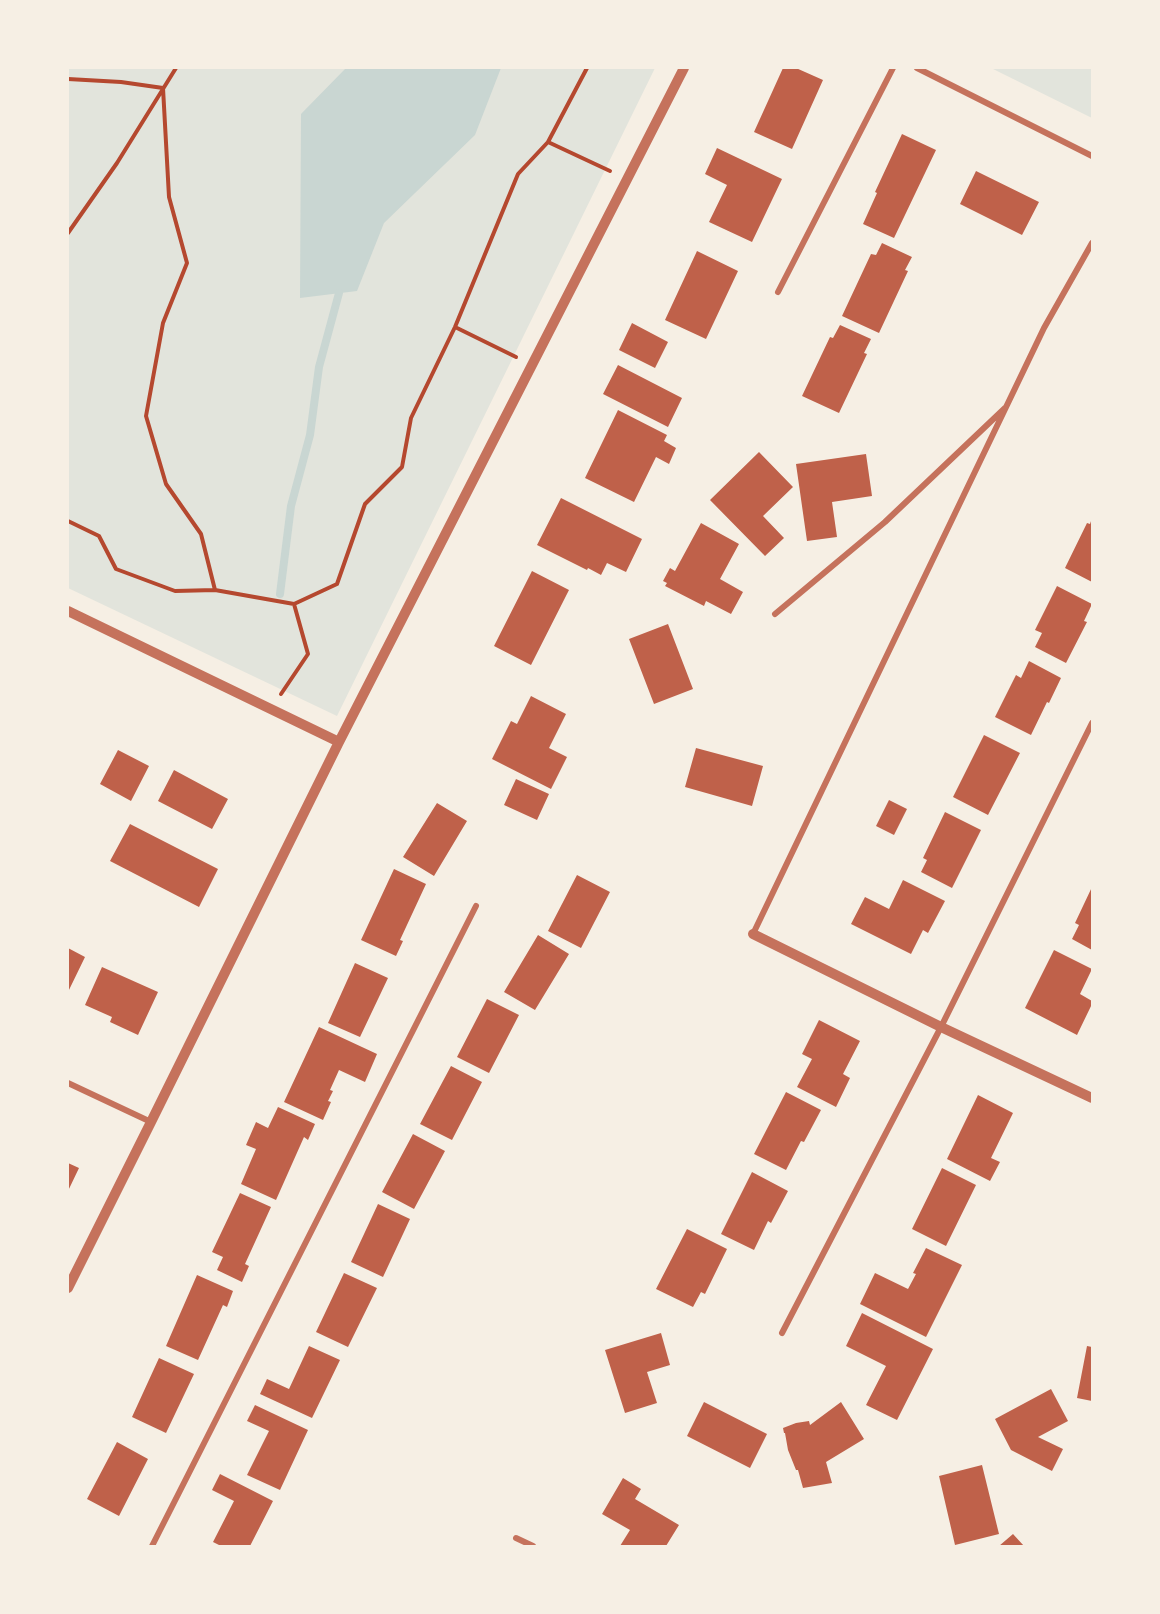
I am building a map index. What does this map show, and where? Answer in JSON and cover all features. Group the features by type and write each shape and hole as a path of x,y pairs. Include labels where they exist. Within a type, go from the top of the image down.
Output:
{"street":[{"path":"68,1288 339,742 684,68"},
{"path":"778,292 893,68"},
{"path":"916,68 1092,156"},
{"path":"1092,243 1044,328 753,934 940,1027 1092,1098"},
{"path":"775,614 885,522 1009,404"},
{"path":"68,611 339,742"},
{"path":"782,1333 940,1027 1092,723"},
{"path":"152,1546 476,906"},
{"path":"68,1083 151,1122"},
{"path":"516,1538 533,1546"}],"path":[{"path":"68,233 117,163 176,68"},
{"path":"68,521 99,536 116,569 175,591 215,590 294,604 337,584 365,504 402,467 411,418 455,327 518,174 548,142 587,68"},
{"path":"68,79 121,82 163,88"},
{"path":"163,88 169,197 187,263 163,323 147,416 166,484 201,534 215,590"},
{"path":"548,142 627,179"},
{"path":"455,327 532,365"},
{"path":"271,709 308,654 294,604"}],"shaded area":[{"path":"68,68 655,68 337,716 68,588"},
{"path":"346,68 501,68 475,135 384,223 357,291 300,298 301,114"},
{"path":"991,68 1092,68 1092,118"}],"building":[{"path":"783,68 796,68 823,80 792,149 754,132"},
{"path":"902,134 936,150 894,238 863,224"},
{"path":"717,148 782,179 752,242 709,222 727,185 705,174"},
{"path":"976,171 1039,202 1022,235 960,204"},
{"path":"882,243 912,257 905,270 908,271 879,333 842,316 871,254 876,255"},
{"path":"697,251 738,271 706,339 665,320"},
{"path":"632,323 668,342 655,368 619,350"},
{"path":"840,325 871,339 864,353 867,354 839,413 802,396 830,337 833,338"},
{"path":"618,365 682,398 668,427 603,394"},
{"path":"618,410 667,435 664,441 676,448 669,464 656,457 634,502 585,478"},
{"path":"759,452 793,487 763,516 784,538 765,556 710,500"},
{"path":"866,454 872,496 832,502 837,537 807,541 796,464"},
{"path":"561,498 642,539 626,572 607,563 601,575 537,545"},
{"path":"1092,518 1092,582 1065,568 1087,523 1090,524"},
{"path":"701,523 739,544 720,579 743,592 731,614 706,601 704,606 665,586 667,583 663,581 670,568 675,571"},
{"path":"532,571 569,590 531,665 494,646"},
{"path":"1057,586 1092,604 1084,621 1087,622 1066,663 1035,647 1042,633 1035,630"},
{"path":"668,624 693,689 654,704 629,639"},
{"path":"1029,661 1061,678 1031,735 995,717 1016,675 1021,678"},
{"path":"531,696 566,714 549,748 567,757 551,789 492,759 511,721 517,724"},
{"path":"984,735 1020,753 988,815 953,797"},
{"path":"696,748 763,766 752,806 685,787"},
{"path":"118,750 149,766 131,801 100,784"},
{"path":"174,770 228,799 212,829 158,801"},
{"path":"516,779 549,794 537,820 504,805"},
{"path":"889,800 907,809 894,835 876,826"},
{"path":"437,803 467,821 434,876 403,857"},
{"path":"945,812 981,830 952,888 921,872 927,860 923,858"},
{"path":"130,824 218,869 199,907 110,861"},
{"path":"394,869 426,884 400,940 403,941 396,956 361,940"},
{"path":"577,875 610,892 581,948 548,931"},
{"path":"903,880 945,901 928,933 923,930 911,954 851,924 865,897 889,909"},
{"path":"1092,887 1092,950 1072,939 1079,925 1075,923"},
{"path":"538,935 569,954 535,1010 504,992"},
{"path":"68,948 85,957 68,992"},
{"path":"1054,950 1092,969 1080,994 1092,1001 1092,1004 1077,1035 1025,1008"},
{"path":"355,963 388,978 360,1037 328,1023"},
{"path":"102,967 158,992 138,1035 110,1022 112,1017 85,1005"},
{"path":"487,999 519,1015 489,1073 457,1057"},
{"path":"819,1020 860,1041 843,1074 850,1078 836,1107 797,1087 812,1059 802,1054"},
{"path":"319,1027 377,1054 365,1082 339,1070 330,1090 333,1091 328,1101 331,1102 323,1120 284,1102"},
{"path":"451,1066 482,1082 452,1140 420,1124"},
{"path":"786,1092 821,1110 786,1170 754,1154"},
{"path":"978,1095 1013,1113 991,1158 1000,1162 990,1181 947,1159"},
{"path":"278,1107 315,1124 308,1140 304,1137 276,1200 241,1184 256,1149 246,1145 256,1122 268,1128"},
{"path":"413,1134 445,1151 414,1209 382,1192"},
{"path":"68,1163 79,1168 68,1191"},
{"path":"942,1168 976,1185 946,1246 912,1229"},
{"path":"752,1172 788,1191 771,1223 768,1221 754,1250 721,1234"},
{"path":"240,1193 271,1207 245,1264 249,1266 242,1282 217,1270 223,1257 212,1252"},
{"path":"378,1204 410,1219 383,1277 351,1262"},
{"path":"687,1229 727,1249 705,1294 701,1292 693,1307 656,1289"},
{"path":"926,1248 962,1265 926,1337 860,1304 875,1273 908,1289 916,1274 913,1273"},
{"path":"344,1273 377,1288 348,1347 316,1332"},
{"path":"197,1275 233,1291 227,1307 223,1305 198,1360 166,1346"},
{"path":"862,1313 933,1349 897,1420 866,1405 886,1366 846,1346"},
{"path":"661,1333 670,1365 647,1372 657,1403 625,1413 605,1350"},
{"path":"309,1346 340,1360 312,1418 260,1394 267,1379 289,1389"},
{"path":"1087,1346 1092,1347 1092,1401 1077,1398"},
{"path":"159,1358 194,1374 166,1433 132,1417"},
{"path":"1051,1389 1068,1421 1038,1437 1063,1449 1052,1471 1011,1450 995,1419"},
{"path":"704,1402 767,1434 750,1468 687,1436"},
{"path":"841,1402 864,1439 826,1462 832,1483 803,1488 798,1470 788,1450 783,1428 809,1421 810,1425"},
{"path":"255,1405 308,1430 280,1490 247,1475 269,1431 247,1421"},
{"path":"117,1442 148,1459 119,1516 87,1499"},
{"path":"982,1465 999,1534 955,1545 939,1476"},
{"path":"220,1474 273,1501 250,1546 221,1546 213,1542 234,1501 212,1490"},
{"path":"623,1478 641,1489 635,1499 679,1525 666,1546 620,1546 630,1530 602,1514"},
{"path":"1013,1534 1024,1546 999,1546"}],"waterway":[{"path":"280,594 291,506 310,435 319,367 339,293"}]}
